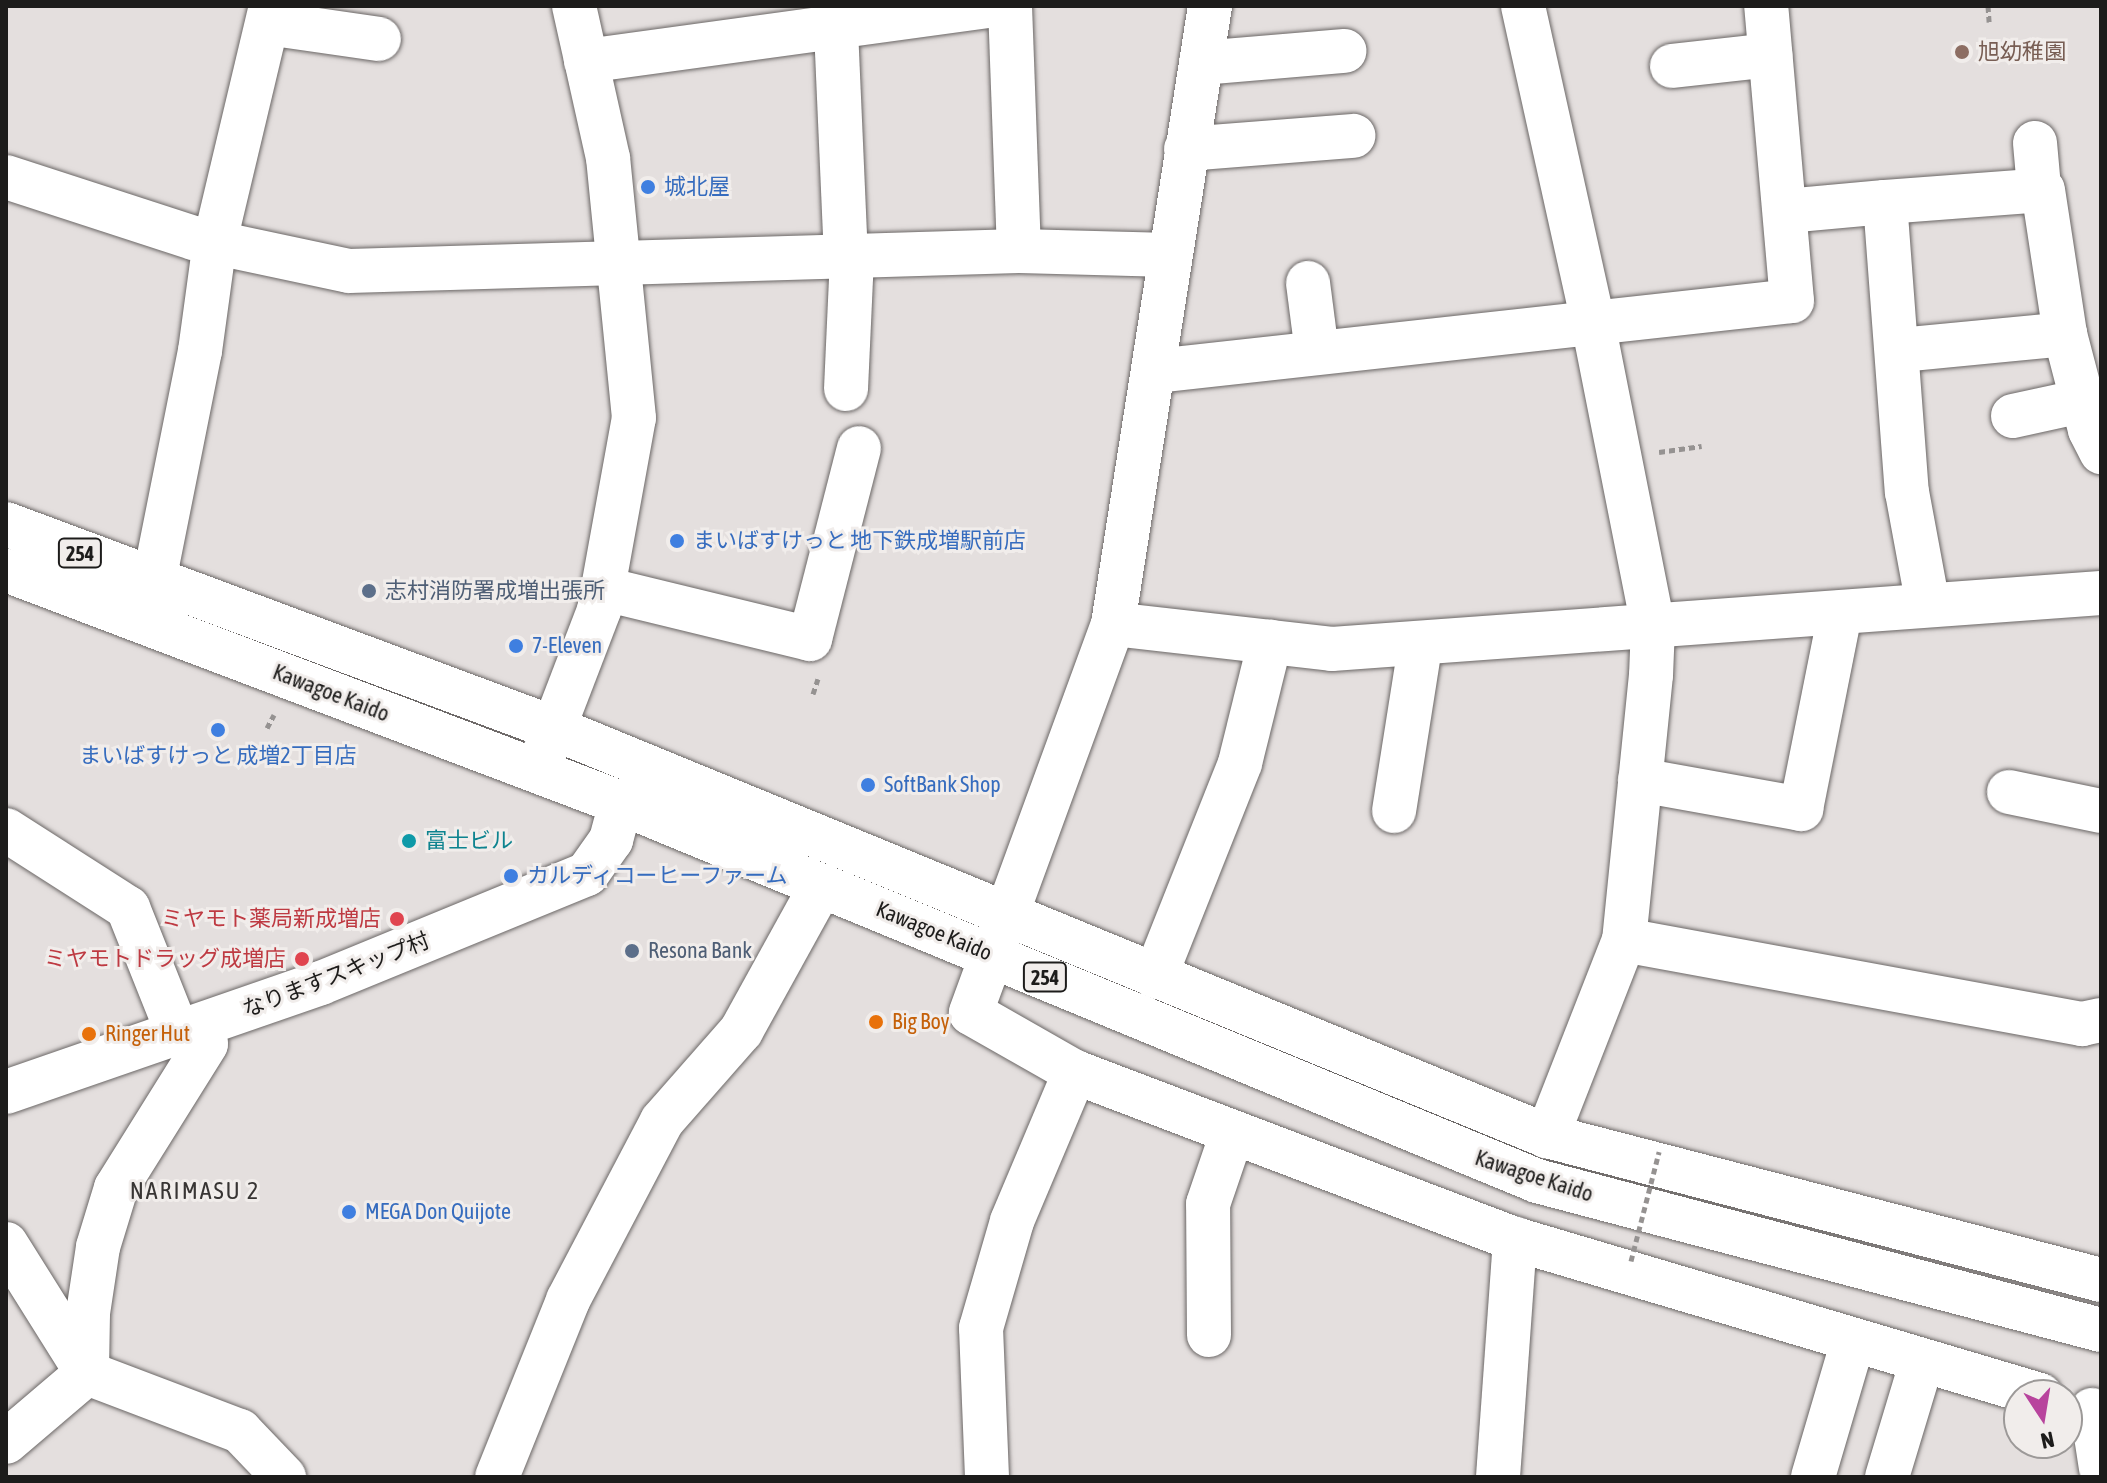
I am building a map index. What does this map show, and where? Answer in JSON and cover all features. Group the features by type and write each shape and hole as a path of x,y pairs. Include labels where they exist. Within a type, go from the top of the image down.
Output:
{"main road":[{"path":"537,771 556,729 605,589 634,418 608,158 574,6"},
{"path":"586,61 988,6"},
{"path":"1010,6 1019,251"},
{"path":"1210,6 1170,255 1156,371 1113,624 1011,914 971,1007 975,1019 1075,1072 1515,1239 2003,1384"},
{"path":"1523,6 1593,323 1653,626 1624,940 1547,1136"},
{"path":"1156,371 1792,301 1766,6"},
{"path":"154,581 200,351 215,241 270,14 379,39"},
{"path":"836,29 849,255 846,389"},
{"path":"1201,63 1345,51"},
{"path":"1672,66 1770,55"},
{"path":"1186,149 1353,136"},
{"path":"2035,143 2039,188 2046,195 2065,334 2082,401 2101,452"},
{"path":"6,177 215,241 349,271 517,269 618,261 1019,251 1170,255"},
{"path":"1786,211 2039,188"},
{"path":"1885,202 1900,350 1907,492 1928,605"},
{"path":"1308,283 1317,352"},
{"path":"1900,350 2065,334"},
{"path":"2013,416 2082,401"},
{"path":"605,589 810,639 859,448"},
{"name":"Kawagoe Kaido","path":"6,524 556,729 1547,1136 2101,1280"},
{"name":"Kawagoe Kaido","path":"6,570 621,803 1537,1181 2101,1330"},
{"path":"1113,624 1332,649 1420,646 2101,593"},
{"path":"1640,780 1801,809 1840,613"},
{"path":"1155,977 1240,763 1270,642"},
{"path":"1394,811 1420,646"},
{"path":"2009,792 2101,811"},
{"name":"なりますスキップ村","path":"6,1092 190,1031 587,874 611,840 621,803"},
{"path":"6,830 128,908 190,1031 206,1044 116,1188 98,1247 88,1313 87,1373 6,1442"},
{"path":"497,1477 568,1300 662,1121 741,1031 821,886"},
{"path":"1624,940 2082,1024 2101,1020"},
{"path":"987,1477 981,1328 1012,1221 1075,1072"},
{"path":"1209,1335 1208,1204 1232,1134"},
{"path":"1498,1477 1515,1239"},
{"path":"6,1244 87,1373 240,1431 284,1477"},
{"path":"1813,1477 1853,1341"},
{"path":"1887,1477 1922,1361"},
{"path":"2087,1408 2101,1468"}],"path":[{"path":"1988,6 1989,22"},
{"path":"267,728 274,713"},
{"path":"1631,1261 1659,1152"}],"place":[{"name":"旭幼稚園","path":"1962,52"},
{"name":"城北屋","path":"648,187"},
{"name":"まいばすけっと 地下鉄成増駅前店","path":"677,541"},
{"name":"志村消防署成増出張所","path":"369,591"},
{"name":"7-Eleven","path":"516,646"},
{"name":"まいばすけっと 成増2丁目店","path":"218,730"},
{"name":"SoftBank Shop","path":"868,785"},
{"name":"富士ビル","path":"409,841"},
{"name":"カルディコーヒーファーム","path":"511,876"},
{"name":"ミヤモト薬局新成増店","path":"397,919"},
{"name":"Resona Bank","path":"632,951"},
{"name":"ミヤモトドラッグ成増店","path":"302,959"},
{"name":"Big Boy","path":"876,1022"},
{"name":"Ringer Hut","path":"89,1034"},
{"name":"MEGA Don Quijote","path":"349,1212"}],"district":[{"name":"NARIMASU 2","path":"195,1191"}]}
